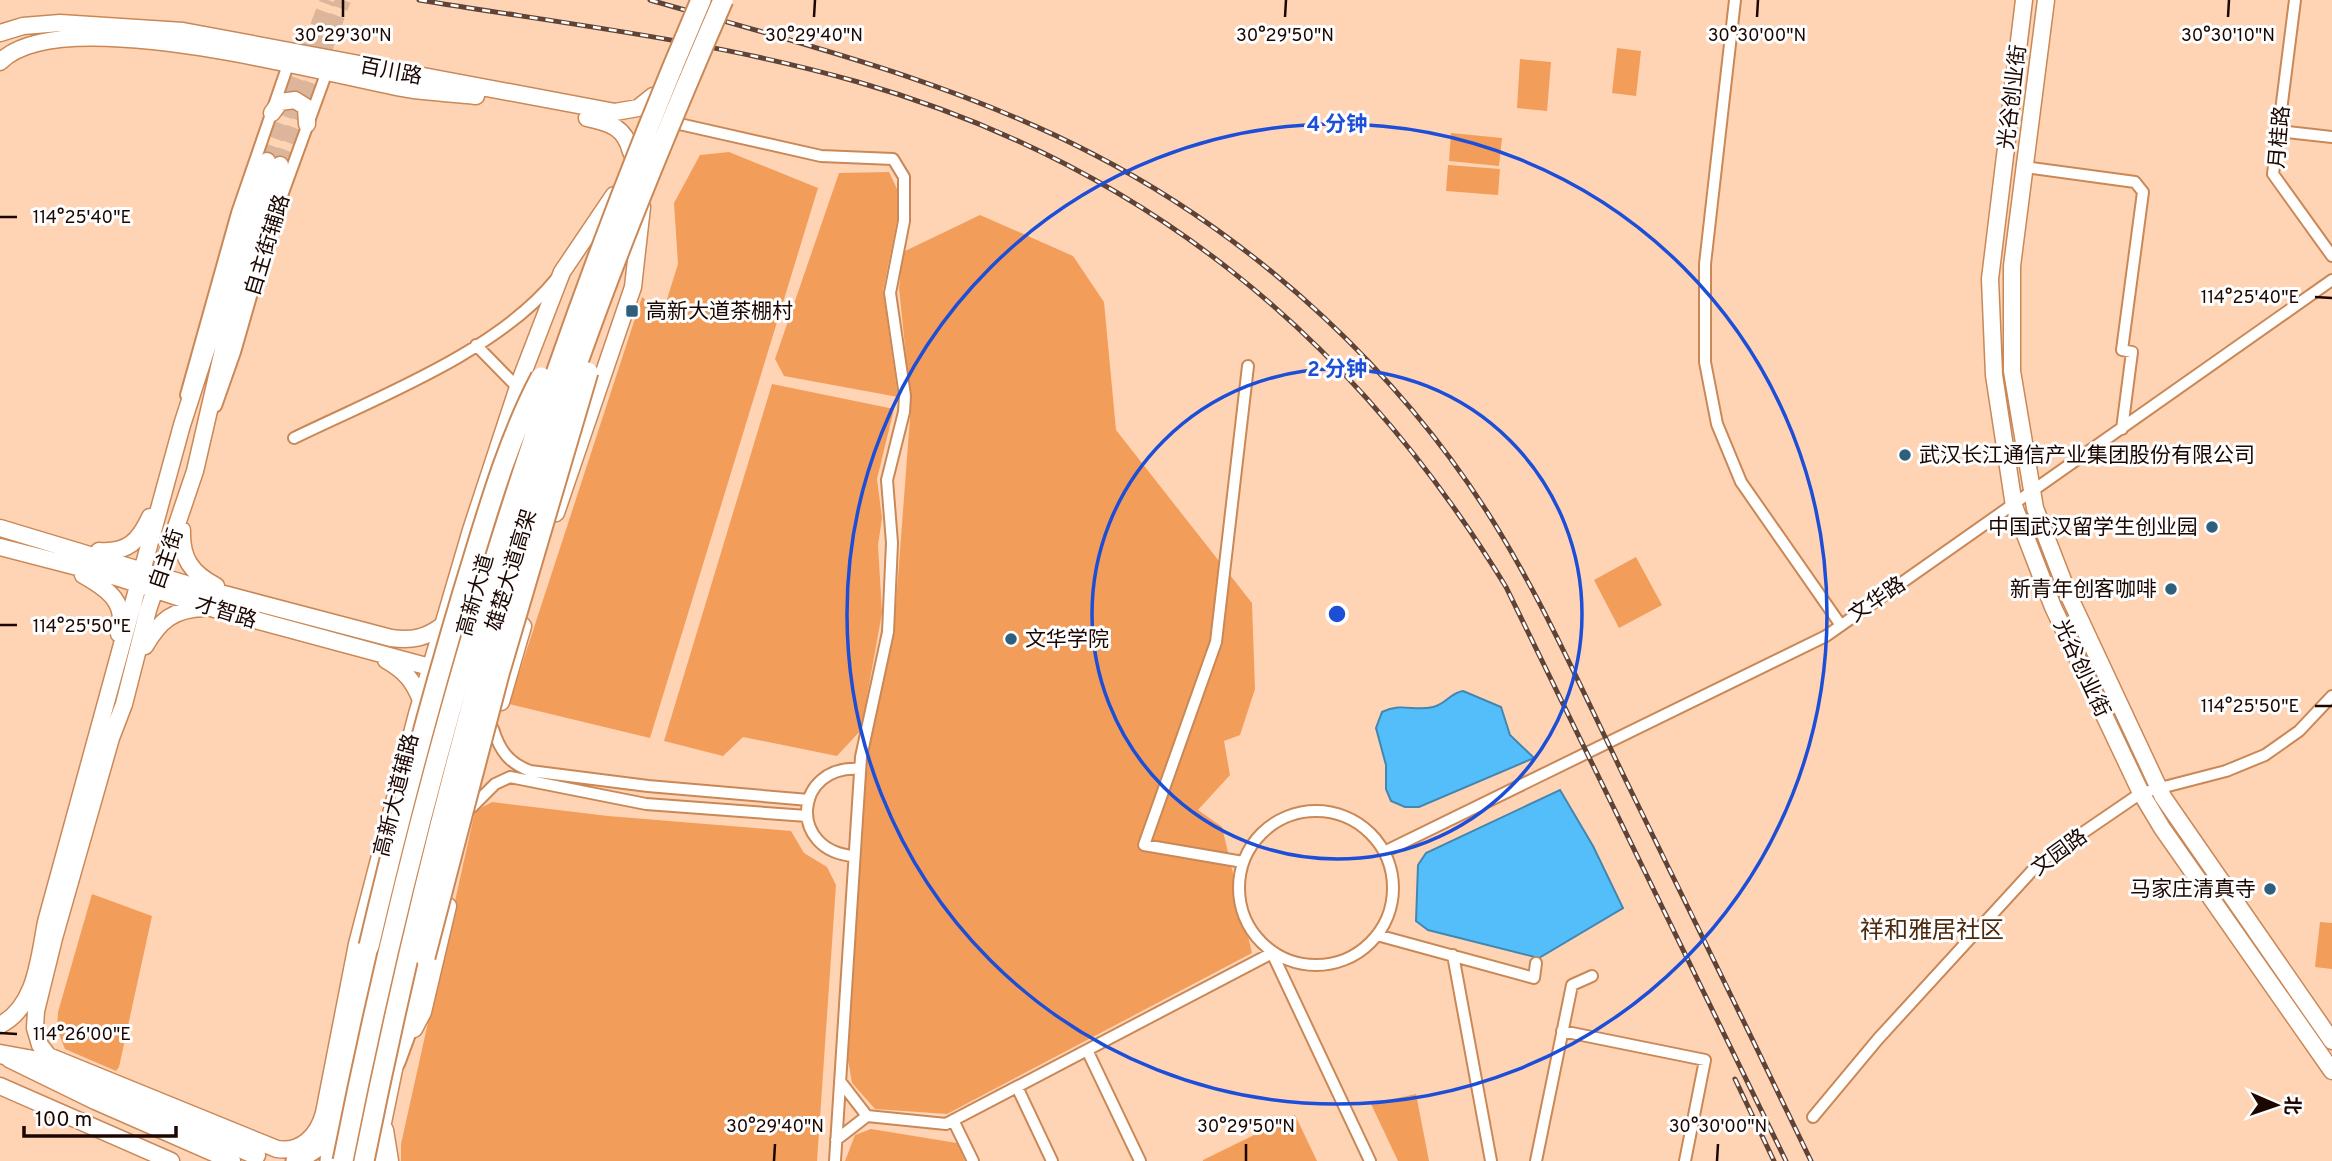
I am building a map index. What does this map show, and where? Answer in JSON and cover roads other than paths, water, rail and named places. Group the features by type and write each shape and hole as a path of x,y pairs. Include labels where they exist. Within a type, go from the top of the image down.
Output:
{"highway":[{"name":"雄楚大道高架","path":"343,1161 391,933 444,727 492,562 575,315 632,163 701,0"},
{"name":"雄楚大道高架","path":"364,1161 410,939 481,670 547,454 628,230 723,0"},
{"path":"395,1062 413,1013 425,957 499,674 628,230"},
{"path":"330,1161 334,1125 369,946 419,744 474,556 536,388 575,315"},
{"path":"296,1161 323,1143 334,1125"}],"main road":[{"name":"光谷创业街","path":"2024,0 1990,279 1994,374 2014,506 2053,607 2141,793 2162,828 2332,1070"},
{"name":"光谷创业街","path":"2046,0 2012,266 2012,371 2035,508 2069,596 2160,789 2189,838 2332,1041"},
{"name":"百川路","path":"0,33 38,24 108,24 192,32 410,89 474,96 610,123 628,139 631,152"},
{"name":"百川路","path":"0,62 25,45 77,37 290,57"},
{"name":"百川路","path":"330,66 615,112 638,108 655,91"},
{"name":"高新大道","path":"337,1161 410,832 452,673 501,509 614,195 655,91"},
{"name":"高新大道","path":"374,1161 395,1062 401,1010 438,846 486,671 552,455 642,207 687,97"},
{"path":"272,113 280,102 295,100 306,107 307,124"},
{"name":"自主街","path":"0,1025 17,1013 30,991 46,922 99,736 150,580 182,511 274,163 182,425 167,479 150,580 135,663 96,791 36,1011 36,1036 46,1055 60,1069"},
{"name":"高新大道辅路","path":"46,1055 264,1144 289,1151 306,1144 321,1123 357,944 443,625 518,388 562,272 614,195"},
{"path":"395,1062 423,1012 472,807 533,587 633,287 642,207"},
{"path":"79,550 112,552 135,544 143,534 167,479"},
{"path":"182,511 181,546 191,570 200,578 241,597"},
{"name":"才智路","path":"0,528 79,550 211,608 452,673"},
{"name":"才智路","path":"0,547 65,565 241,597 401,639 430,635 443,625"},
{"path":"65,565 111,592 123,621 104,685 99,736"},
{"path":"486,671 533,587"},
{"path":"135,663 163,619 188,609 211,608"},
{"path":"375,654 404,670 415,684 421,700"},
{"path":"361,1047 366,1060 372,1065 391,1052 401,1010"},
{"path":"0,1054 44,1062 256,1155"},
{"path":"0,1054 95,1101 229,1160"},
{"path":"0,1086 171,1161"},
{"path":"383,1121 389,1161"}],"street":[{"path":"1735,0 1705,264 1704,362 1717,424 1741,482 1840,624"},
{"name":"月桂路","path":"2295,0 2273,174 2332,256"},
{"name":"自主街辅路","path":"182,425 188,379 237,213 290,57"},
{"name":"自主街辅路","path":"205,431 223,390 272,223 330,66"},
{"path":"675,123 821,156 893,159 904,177 904,221 890,293 905,396 904,412 887,480 892,543 888,632 860,769 835,1161"},
{"path":"2278,131 2332,137"},
{"path":"2025,167 2135,182 2143,192 2123,350 2132,352 2122,429"},
{"path":"294,438 407,384 476,345 537,302 562,272"},
{"name":"文华路","path":"1384,852 1826,636 2033,493 2332,280"},
{"path":"476,345 518,388"},
{"path":"1243,862 1144,845 1216,642 1248,366"},
{"name":"文园路","path":"1814,1117 1878,1039 2040,862 2141,793 2226,771 2265,755 2299,731 2332,696"},
{"path":"493,729 499,747 507,758 516,766 530,771 648,786 809,800"},
{"path":"854,856 841,855 822,846 813,834 807,817 809,800 816,785 828,775 842,769 860,769"},
{"path":"472,807 495,784 510,777 646,804 807,817"},
{"path":"1272,953 1296,964 1321,966 1346,960 1368,946 1377,935 1392,902 1393,876 1384,852 1369,831 1348,817 1323,811 1298,813 1274,823 1255,840 1243,862 1238,887 1242,912 1254,935 1272,953 1370,1161"},
{"path":"1377,935 1534,978 1536,963"},
{"path":"836,1140 867,1116 946,1124 1272,953"},
{"path":"1454,956 1491,1161"},
{"path":"1537,1161 1572,985 1592,976"},
{"path":"1562,1031 1705,1060 1685,1161"},
{"path":"1087,1050 1140,1161"},
{"path":"840,1081 867,1116"},
{"path":"1017,1087 1052,1161"},
{"path":"953,1120 973,1161"}],"water":[{"path":"1463,691 1501,707 1510,735 1534,758 1419,807 1405,807 1391,801 1386,789 1386,765 1376,728 1382,712 1402,707 1433,707"},
{"path":"1560,790 1593,846 1623,908 1539,958 1428,930 1416,921 1418,865 1426,853"}],"tunnel":[{"path":"267,161 328,0"},
{"path":"280,165 343,0"}],"railway":[{"path":"419,0 695,44 858,82 961,117 1058,160 1148,212 1232,271 1309,339 1380,414 1446,497 1506,587 1786,1161"},
{"path":"650,0 876,66 1040,128 1154,188 1213,227 1270,270 1324,317 1421,421 1464,477 1520,567 1570,663 1811,1161"},
{"path":"1735,1079 1774,1161"}],"place":[{"name":"高新大道茶棚村","path":"632,311"},
{"name":"武汉长江通信产业集团股份有限公司","path":"1905,455"},
{"name":"中国武汉留学生创业园","path":"2212,527"},
{"name":"新青年创客咖啡","path":"2171,589"},
{"name":"文华学院","path":"1011,639"},
{"name":"马家庄清真寺","path":"2270,889"}],"district":[{"name":"祥和雅居社区","path":"1932,930"}]}
